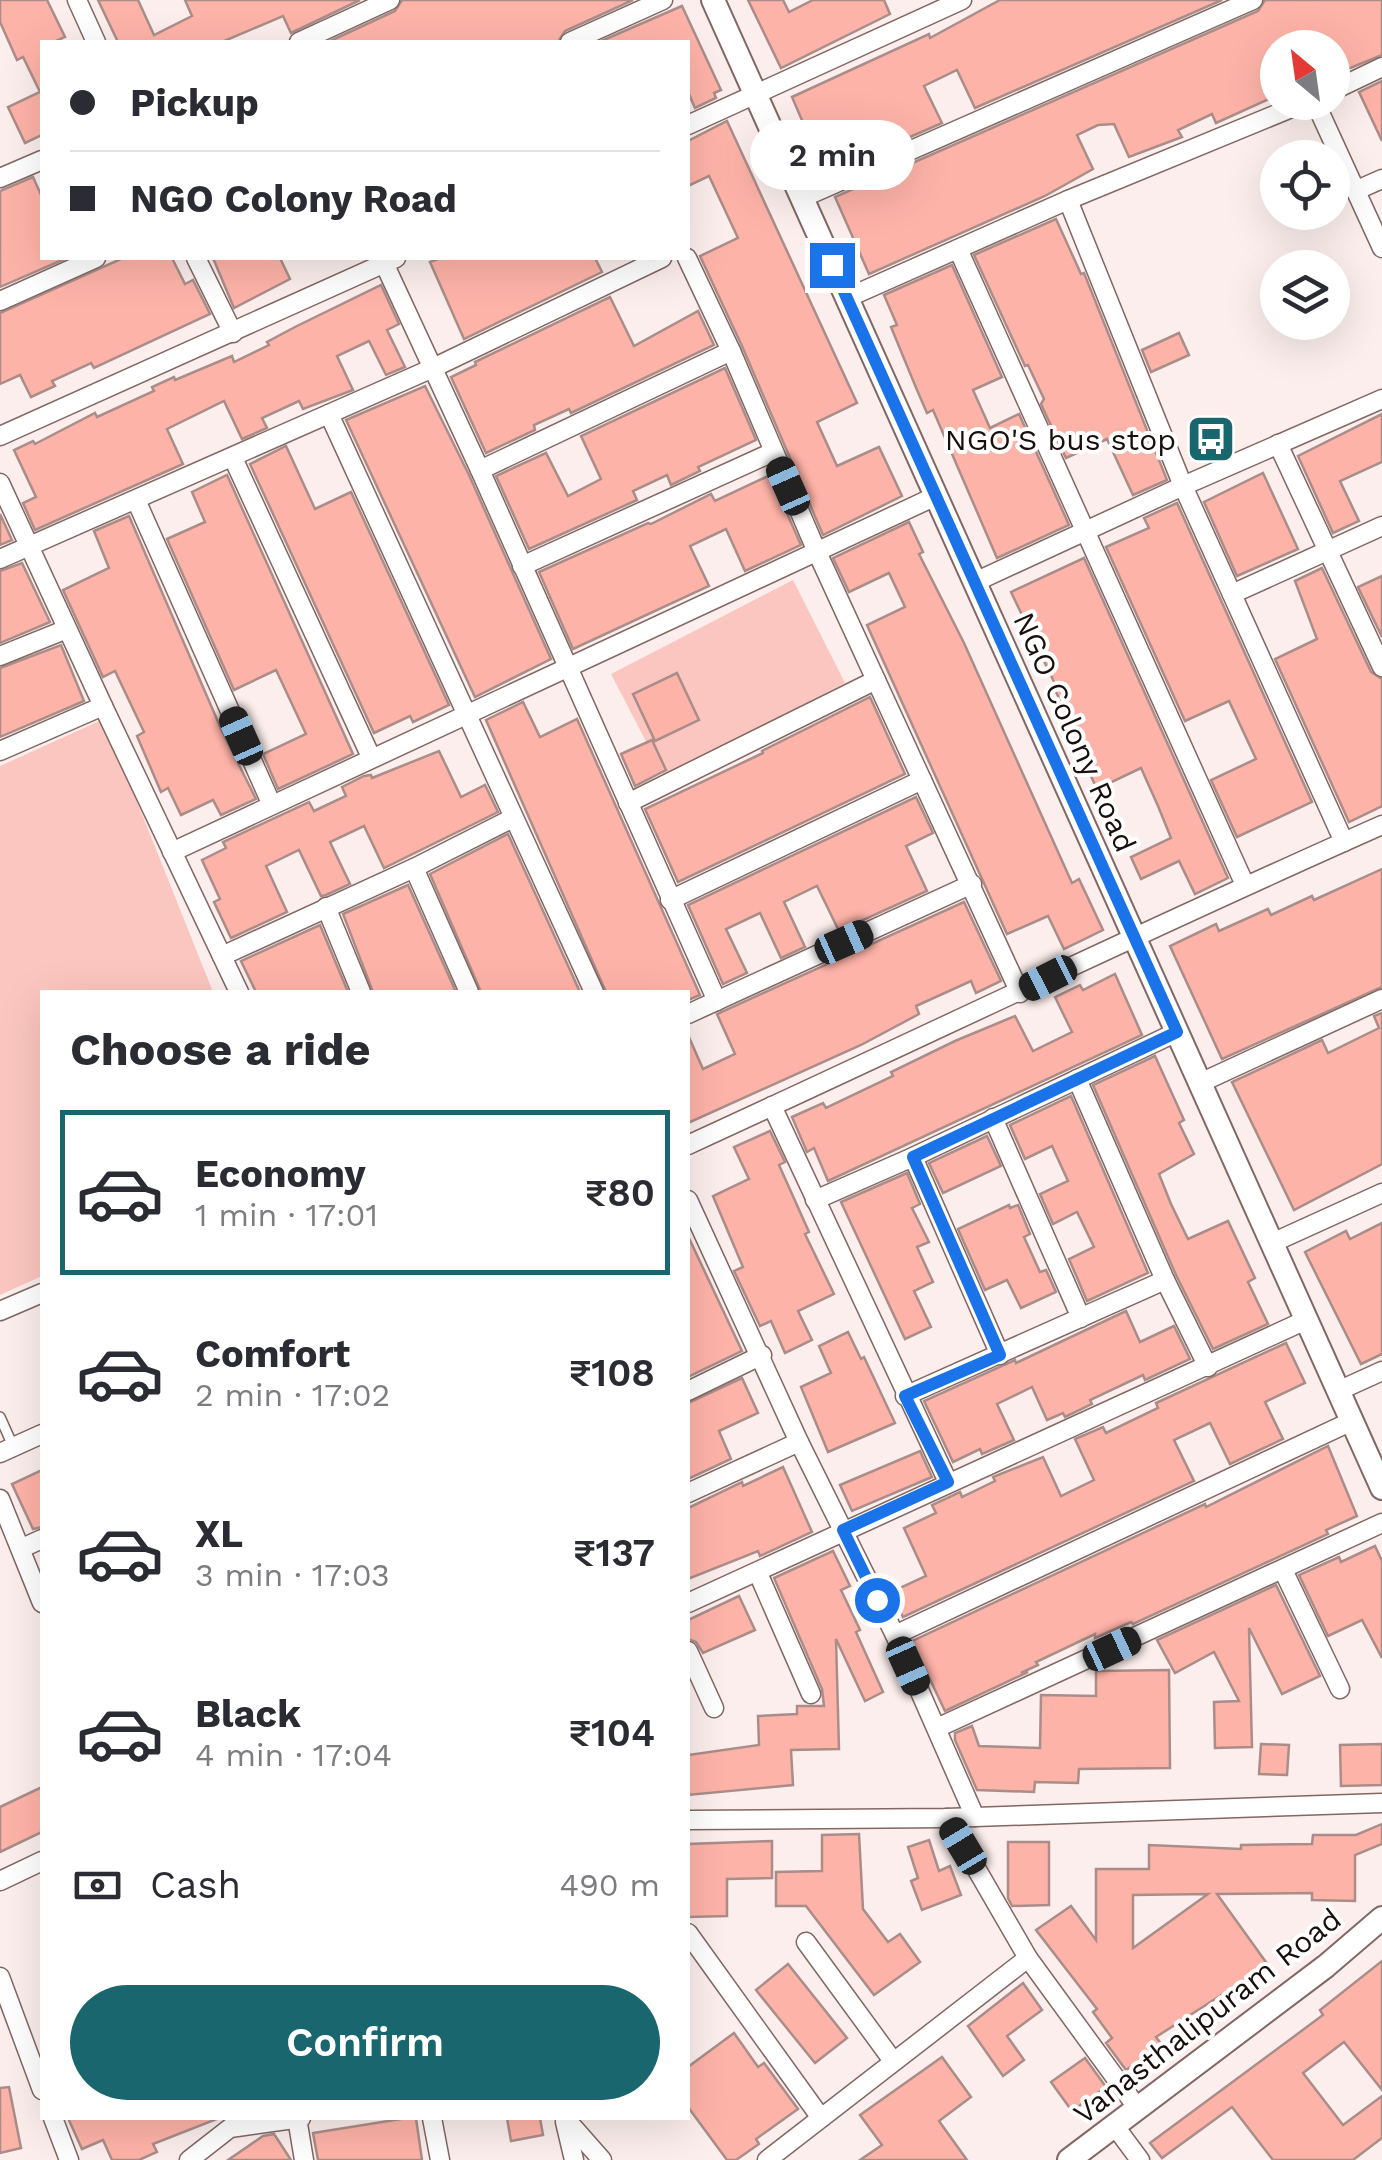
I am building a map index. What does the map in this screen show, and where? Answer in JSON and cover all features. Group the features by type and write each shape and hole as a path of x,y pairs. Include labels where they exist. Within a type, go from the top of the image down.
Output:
{"street":[{"path":"76,0 95,40"},
{"path":"303,40 390,0"},
{"path":"574,40 664,0"},
{"name":"NGO Colony Road","path":"713,0 1382,1488"},
{"path":"690,124 962,0"},
{"path":"802,198 1253,0"},
{"path":"1350,82 1382,67"},
{"path":"847,298 1068,200 1262,120"},
{"path":"1323,120 1382,248"},
{"path":"0,178 40,161"},
{"path":"1357,190 1382,179"},
{"path":"1068,200 1183,486 1344,842"},
{"path":"958,249 1245,885"},
{"path":"0,301 92,260"},
{"path":"197,260 233,333"},
{"path":"0,436 390,260 433,368 717,1001"},
{"path":"0,560 433,368 658,260"},
{"path":"688,260 1020,993"},
{"path":"480,470 731,352"},
{"path":"974,582 1382,400"},
{"path":"329,414 593,990"},
{"path":"1278,444 1382,667"},
{"path":"522,566 773,452"},
{"path":"233,458 370,757"},
{"path":"0,483 238,990"},
{"path":"172,852 936,496"},
{"path":"136,500 271,803"},
{"path":"1232,594 1382,526"},
{"path":"0,656 67,628"},
{"path":"628,804 876,680"},
{"path":"0,751 103,706"},
{"path":"670,900 922,780"},
{"path":"222,956 513,818"},
{"path":"690,1144 1020,993 1134,935 1382,825"},
{"path":"414,868 468,990"},
{"path":"690,1013 972,884"},
{"path":"326,908 360,990"},
{"path":"1200,1082 1382,999"},
{"path":"815,1200 1177,1032"},
{"path":"1077,1079 1208,1368"},
{"path":"772,1106 948,1482"},
{"path":"993,1118 1081,1318"},
{"path":"913,1157 1000,1355"},
{"path":"1272,1243 1382,1193"},
{"path":"690,1204 799,1442 894,1635 975,1817"},
{"path":"905,1396 1165,1280"},
{"path":"0,1311 40,1294"},
{"path":"690,1602 1306,1320"},
{"path":"690,1391 762,1355"},
{"path":"1338,1390 1382,1370"},
{"path":"894,1635 1352,1421"},
{"path":"6,1450 40,1435"},
{"path":"690,1491 799,1442"},
{"path":"0,1499 40,1598"},
{"path":"936,1728 1382,1524"},
{"path":"22,1548 40,1540"},
{"path":"1283,1570 1340,1689"},
{"path":"758,1573 811,1694"},
{"path":"690,1655 714,1708"},
{"path":"690,1820 946,1818 1382,1803"},
{"path":"946,1818 1028,1958 1136,2106"},
{"path":"0,1881 40,1862"},
{"name":"Vanasthalipuram Road","path":"1069,2160 1326,1966 1382,1918"},
{"path":"690,1936 821,2118"},
{"path":"806,1942 894,2061"},
{"path":"766,2160 1028,1958"},
{"path":"0,1976 40,2085"},
{"path":"54,2120 68,2160"},
{"path":"188,2160 228,2123 271,2120"},
{"path":"299,2120 304,2160"},
{"path":"432,2120 440,2160"},
{"path":"564,2120 574,2160"},
{"path":"566,2120 602,2160"},
{"path":"1114,2126 1140,2160"}],"lane":[{"path":"0,1417 6,1450"}],"shaded area":[{"path":"793,580 845,683 664,776 611,674"},
{"path":"104,719 212,990 40,990 40,1277 0,1295 0,766"}],"building":[{"path":"0,0 47,0 65,37 40,40 40,92 23,57 17,60 0,22"},
{"path":"98,0 138,0 154,35 192,16 185,0 360,0 291,33 283,16 227,40 117,40"},
{"path":"402,0 633,0 565,31 559,40 332,40 395,11"},
{"path":"748,0 783,0 789,12 813,0 884,0 890,14 781,68"},
{"path":"1000,0 1222,0 975,108 957,70 924,86 942,123 825,174 792,97 929,34 930,38"},
{"path":"1265,0 1382,0 1382,55 1350,68 1350,30 1260,30 1260,103 1216,123 1212,114 1178,130 1182,137 1129,157 1114,124 1098,125 1077,135 1093,169 1045,196 869,274 835,197 1258,11"},
{"path":"682,6 721,90 714,93 716,98 695,108 690,97 690,40 604,40"},
{"path":"1382,81 1382,141 1359,92"},
{"path":"40,92 40,136 25,143 8,107"},
{"path":"727,121 857,403 817,422 837,466 879,447 902,496 823,535 700,256 738,238 709,176 690,185 690,140"},
{"path":"33,177 40,193 40,260 62,260 0,287 0,191"},
{"path":"1056,219 1081,274 1084,273 1167,480 1133,495 1107,439 1066,458 1041,404 1044,399 974,255"},
{"path":"119,260 173,260 185,284 193,280 210,314 94,368 91,363 52,381 55,386 31,397 20,375 0,384 0,313"},
{"path":"214,260 281,260 290,279 234,308"},
{"path":"596,260 602,272 464,339 430,262"},
{"path":"952,265 1002,377 973,390 990,428 1019,414 1069,525 997,558 933,410 927,413 917,390 891,327 897,325 884,295"},
{"path":"381,285 399,324 387,330 405,367 386,375 369,341 337,356 353,390 303,409 299,401 262,418 267,428 242,439 224,401 167,429 183,464 35,530 23,503 36,497 14,450 154,391 152,387 174,377 175,380 232,356 234,362"},
{"path":"610,297 634,346 698,311 714,345 571,413 569,409 534,425 535,430 486,453 451,377"},
{"path":"1179,333 1189,355 1151,372 1142,350"},
{"path":"725,368 756,440 698,467 700,471 671,485 667,475 633,491 637,500 529,549 496,476 546,453 568,496 601,479 581,436"},
{"path":"425,386 551,659 475,697 346,420"},
{"path":"1382,414 1382,462 1340,481 1359,521 1333,533 1298,456"},
{"path":"286,446 315,509 351,492 449,705 413,722 410,716 374,733 250,464"},
{"path":"1263,473 1298,549 1237,576 1204,502"},
{"path":"227,475 353,754 278,789 263,754 306,734 276,670 234,690 167,539 205,522 192,492"},
{"path":"770,475 801,545 745,571 726,529 690,546 709,586 573,649 539,572 711,494 715,501"},
{"path":"1177,503 1312,802 1237,837 1211,780 1256,759 1229,701 1185,721 1106,547 1149,528 1144,518"},
{"path":"0,514 12,540 0,545"},
{"path":"129,516 222,731 256,799 221,815 213,800 181,815 168,788 161,792 137,736 144,732 115,671 103,677 63,590 109,568 94,531"},
{"path":"909,522 923,552 919,554 964,643 1072,883 1079,879 1103,930 1064,949 1048,916 1007,934 867,625 905,607 889,573 849,592 833,558"},
{"path":"1084,558 1228,878 1195,894 1179,861 1141,879 1131,857 1171,838 1141,768 1097,789 1076,744 1081,742 1011,592"},
{"path":"22,563 50,622 0,643 0,571"},
{"path":"1322,568 1371,672 1382,679 1382,806 1349,822 1275,659 1317,639 1295,581"},
{"path":"1382,576 1382,637 1358,587"},
{"path":"61,645 84,701 0,737 0,668"},
{"path":"677,673 699,720 655,741 633,694"},
{"path":"870,697 905,774 678,882 645,809"},
{"path":"523,702 540,737 577,719 700,995 690,999 690,990 605,990 486,720"},
{"path":"652,740 666,770 635,786 621,754"},
{"path":"439,751 461,797 485,785 498,812 384,868 364,826 330,842 350,884 321,896 299,850 266,866 287,912 231,938 214,902 220,899 202,860 226,848 223,842 309,802 314,811 346,796 342,787 364,776 372,778"},
{"path":"916,797 933,833 906,846 927,891 839,931 817,886 784,902 805,947 781,958 760,913 726,929 747,973 723,984 688,905"},
{"path":"508,834 579,990 480,990 430,874"},
{"path":"1382,869 1382,987 1222,1059 1170,946 1216,924 1219,931 1268,909 1271,915 1312,896 1314,900"},
{"path":"408,885 455,990 372,990 343,914"},
{"path":"964,902 1001,981 976,993 971,981 916,1006 919,1014 861,1045 690,1122 690,1040 703,1069 735,1054 717,1014"},
{"path":"320,925 347,990 255,990 241,961"},
{"path":"1115,974 1142,1035 828,1181 814,1148 807,1152 792,1117 823,1103 826,1108 893,1076 891,1072 1015,1016 1033,1051 1072,1032 1055,997 1080,985 1083,990"},
{"path":"1382,1013 1382,1164 1294,1210 1232,1082 1322,1040 1328,1053 1379,1028 1374,1016"},
{"path":"1155,1056 1184,1120 1179,1123 1194,1154 1159,1174 1171,1204 1188,1239 1228,1221 1255,1278 1248,1282 1268,1324 1213,1349 1176,1275 1093,1085"},
{"path":"1071,1096 1148,1273 1087,1301 1069,1259 1094,1247 1077,1212 1053,1224 1040,1194 1068,1181 1052,1146 1025,1159 1010,1125"},
{"path":"770,1131 785,1162 779,1165 809,1232 805,1234 834,1294 798,1311 812,1340 785,1353 771,1321 760,1326 734,1271 743,1267 713,1196 749,1179 734,1147"},
{"path":"987,1136 1001,1166 943,1193 929,1163"},
{"path":"907,1173 920,1204 912,1208 929,1242 917,1247 933,1282 914,1291 931,1327 905,1339 841,1202"},
{"path":"1009,1205 1018,1205 1030,1234 1024,1237 1040,1272 1046,1270 1056,1292 1021,1308 1007,1280 985,1290 958,1229"},
{"path":"1382,1223 1382,1354 1361,1364 1305,1252 1346,1231 1350,1239"},
{"path":"690,1240 742,1351 690,1376"},
{"path":"1126,1311 1140,1342 1174,1326 1190,1359 1145,1380 1143,1375 1090,1400 1092,1404 1065,1417 1063,1413 1047,1420 1032,1387 997,1404 1014,1440 982,1454 980,1449 953,1462 924,1401"},
{"path":"848,1332 895,1423 828,1452 801,1387 831,1373 819,1346"},
{"path":"1286,1343 1305,1383 1265,1402 1283,1439 1230,1464 1210,1423 1174,1440 1194,1481 903,1617 891,1592 926,1576 904,1528 936,1513 932,1505 960,1492 962,1497 995,1481 993,1477 1043,1457 1061,1496 1094,1480 1075,1439 1103,1427 1106,1433 1158,1408 1156,1403"},
{"path":"742,1378 758,1413 719,1431 731,1459 690,1478 690,1402"},
{"path":"1328,1446 1357,1516 1326,1530 1328,1534 1133,1624 1095,1638 1095,1634 1021,1673 1028,1672 945,1711 912,1641 1205,1504 1206,1507"},
{"path":"920,1451 932,1477 852,1511 840,1485"},
{"path":"783,1467 812,1532 760,1556 758,1551 690,1578 690,1507 742,1482 743,1486"},
{"path":"40,1471 40,1527 33,1529 12,1484"},
{"path":"1375,1546 1382,1561 1382,1658 1362,1620 1328,1636 1299,1575"},
{"path":"833,1551 850,1586 841,1590 883,1692 865,1701 836,1639 839,1749 791,1750 793,1785 690,1795 690,1755 759,1745 758,1716 797,1714 797,1706 824,1706 822,1689 774,1578"},
{"path":"1276,1585 1320,1676 1282,1694 1249,1628 1252,1747 1215,1748 1214,1702 1239,1701 1214,1652 1175,1673 1157,1640"},
{"path":"739,1596 755,1630 703,1653 690,1640 690,1619"},
{"path":"1169,1670 1170,1768 1079,1769 1078,1783 1035,1782 1034,1792 977,1790 955,1733 972,1726 979,1746 1040,1748 1041,1695 1096,1696 1096,1671"},
{"path":"1261,1744 1289,1745 1287,1775 1259,1774"},
{"path":"1382,1744 1382,1785 1341,1786 1340,1745"},
{"path":"40,1788 40,1833 0,1852 0,1807"},
{"path":"1382,1824 1382,1844 1355,1855 1355,1901 1312,1900 1312,1893 1217,1894 1268,1965 1156,2037 1162,2045 1126,2070 1106,2043 1112,2038 1093,2012 1097,2009 1036,1930 1071,1906 1096,1940 1096,1869 1149,1869 1149,1845 1241,1849 1241,1845 1312,1844 1313,1835 1356,1835","holes":["1208,1894 1133,1948 1133,1895"]},
{"path":"859,1834 863,1909 888,1942 900,1934 920,1962 874,1995 806,1906 776,1906 776,1872 822,1871 822,1835"},
{"path":"929,1840 939,1871 950,1866 961,1895 922,1910 911,1881 918,1878 908,1847"},
{"path":"772,1841 772,1878 727,1879 727,1916 690,1917 690,1844"},
{"path":"1008,1842 1049,1842 1049,1905 1012,1906 1008,1898"},
{"path":"1382,1961 1382,2090 1344,2042 1303,2073 1343,2125 1382,2096 1382,2138 1353,2160 1273,2160 1232,2107 1162,2158 1150,2143 1323,2015 1320,2010"},
{"path":"788,1964 847,2038 815,2063 756,1990"},
{"path":"1023,1983 1042,2010 1007,2036 1024,2060 1003,2076 968,2026"},
{"path":"734,2033 758,2067 764,2063 798,2109 756,2139 759,2144 736,2160 727,2160 690,2110 690,2066"},
{"path":"942,2057 971,2097 939,2121 967,2160 860,2160 882,2145 860,2115"},
{"path":"1085,2058 1106,2087 1072,2111 1051,2082"},
{"path":"9,2087 21,2148 0,2153 0,2088"},
{"path":"69,2120 214,2120 153,2144 157,2152 139,2160 112,2160 103,2140 82,2149"},
{"path":"416,2120 422,2160 318,2160 313,2133"},
{"path":"507,2120 540,2120 543,2135 511,2141"},
{"path":"274,2134 291,2160 228,2160 263,2136"}],"place":[{"name":"NGO'S bus stop","path":"1211,439"}],"route":[{"path":"832,265 1177,1032 913,1157 1000,1355 905,1396 948,1482 843,1530 877,1600"}]}
